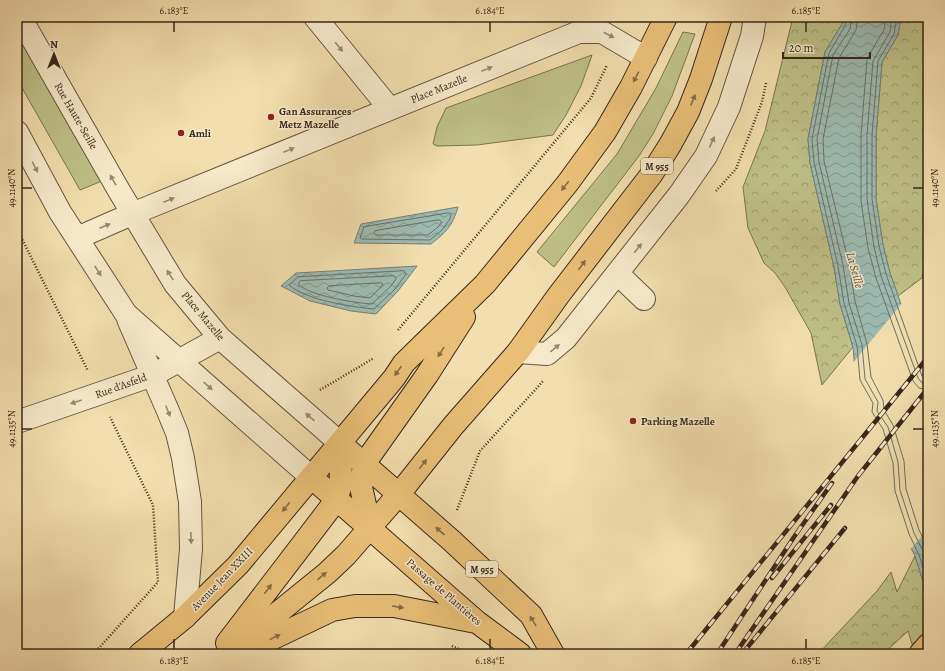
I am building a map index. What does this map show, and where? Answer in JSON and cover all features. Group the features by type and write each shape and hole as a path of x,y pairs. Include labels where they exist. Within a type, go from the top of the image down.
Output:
{"main road":[{"path":"346,490 340,443 394,378 404,363 485,284 567,184 604,132 646,58 666,17"},
{"name":"M 955","path":"370,527 399,494 453,426 518,352 558,296 651,175 670,145 691,106 721,17"},
{"path":"220,654 346,490 427,375 485,284"},
{"name":"M 955","path":"340,443 452,541 531,616 553,654"},
{"name":"Avenue Jean XXIII","path":"140,654 184,617 238,565 340,443"},
{"name":"Passage de Plantières","path":"311,477 346,490 370,527 477,622 520,654"},
{"path":"346,490 399,494"},
{"path":"227,654 327,573 346,555 370,527"},
{"path":"240,654 332,610 355,606 394,606 477,622"},
{"path":"920,654 928,645"}],"street":[{"name":"Rue Haute-Seille","path":"20,17 132,214"},
{"path":"315,17 390,109"},
{"path":"518,352 547,354 566,338 679,195 706,156 729,107 752,36 755,17"},
{"name":"Place Mazelle","path":"340,443 220,338 175,284 132,214 579,32 602,32 618,40 646,58"},
{"path":"17,132 60,212 126,314 177,433 183,458 190,502 192,549 184,617"},
{"path":"77,238 132,214"},
{"path":"618,274 644,299"},
{"path":"126,314 311,477"},
{"name":"Rue d'Asfeld","path":"17,422 153,375 220,338"}],"path":[{"path":"394,335 591,98 618,40"},
{"path":"17,229 153,505 158,582 100,648 91,654"},
{"path":"295,404 373,359 378,353"},
{"path":"456,513 480,451 544,380"},
{"path":"451,645 470,654"}],"green space":[{"path":"793,17 844,17 842,24 825,52 808,139 810,163 834,267 840,304 853,347 822,385 811,333 785,287 775,273 764,263 748,228 743,187 765,131"},
{"path":"901,17 928,17 928,260 924,267 922,278 898,296 883,245 876,199 876,136 882,62 898,35"},
{"path":"17,32 102,181 80,190 17,79"},
{"path":"683,32 695,34 672,96 653,134 639,156 554,267 537,252 617,154 656,88"},
{"path":"592,55 581,86 566,115 553,135 477,145 437,146 433,144 437,127 446,108"},
{"path":"915,556 928,597 928,654 915,654 908,631 883,654 818,654 877,591 891,572 897,592"}],"water":[{"name":"La Seille","path":"844,17 901,17 898,35 882,62 876,136 876,199 883,245 890,273 928,380 928,597 915,556 905,536 889,463 869,405 856,382 853,347 840,304 834,267 810,163 808,139 825,52 842,24"},
{"path":"458,207 451,224 441,236 431,244 354,243 361,224"},
{"path":"417,266 398,291 376,314 351,311 310,301 281,286 296,273"}],"pier":[{"path":"903,302 928,374 928,529 910,550 903,537 889,492 887,464 877,431 865,413 867,405 854,382 852,364"}],"railway":[{"path":"686,654 928,357"},
{"path":"735,654 858,476 928,388"},
{"path":"717,654 794,537 832,483"},
{"path":"772,578 831,505"},
{"path":"742,654 845,528"}],"place":[{"name":"Gan Assurances Metz Mazelle","path":"271,117"},
{"name":"Amli","path":"181,133"},
{"name":"Parking Mazelle","path":"633,421"}]}
